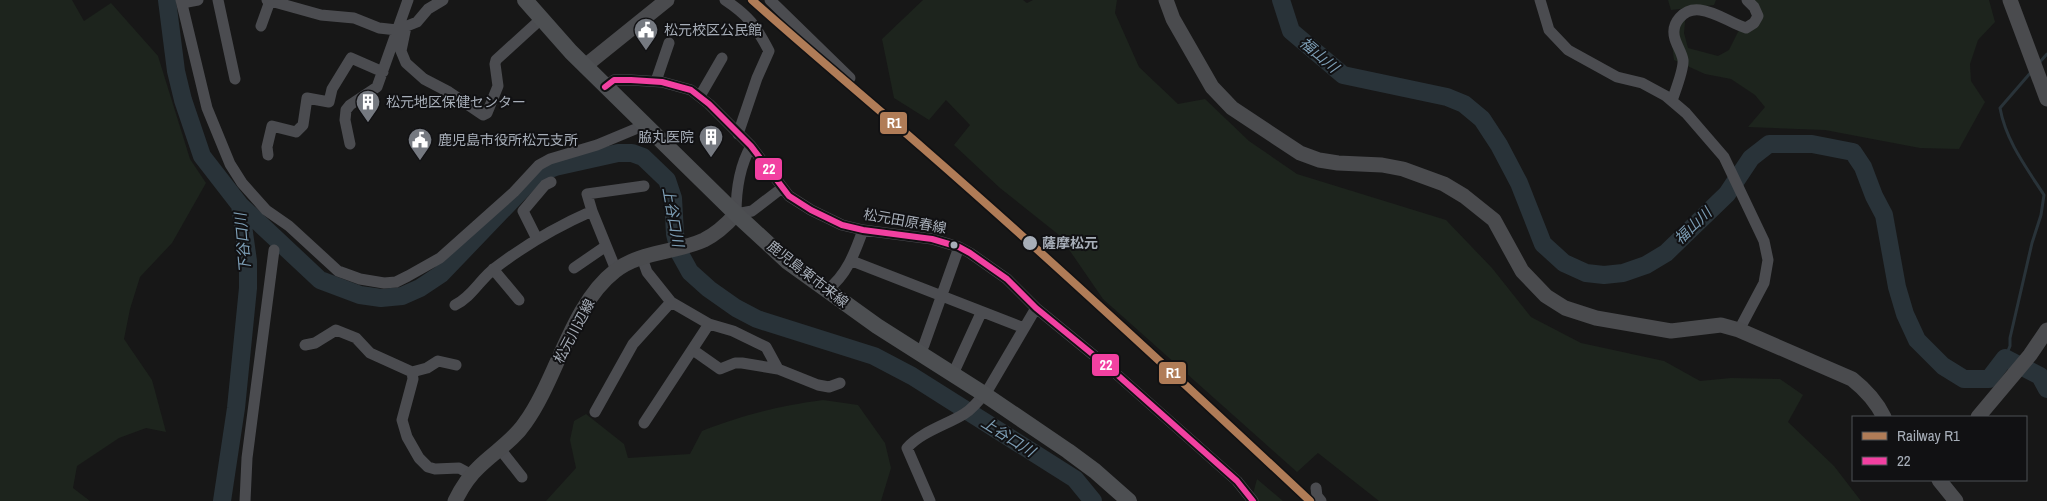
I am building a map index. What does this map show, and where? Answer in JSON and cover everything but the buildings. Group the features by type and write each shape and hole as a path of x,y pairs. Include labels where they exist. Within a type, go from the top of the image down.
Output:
{"main road":[{"name":"鹿児島東市来線","path":"525,0 606,87 788,262 877,326 953,374 980,399 1068,451 1095,471 1129,501"}],"street":[{"path":"198,0 181,2 210,117 230,164 242,183 266,210 289,226 338,271 360,279 384,283 396,282 408,276 440,258 514,192 538,165 550,159 596,145 645,125"},
{"path":"218,0 235,79"},
{"path":"350,144 345,120 346,110 350,105 377,87 401,28 408,0"},
{"path":"261,26 268,1 321,15 354,18 379,28 401,28 417,22 428,9 443,0"},
{"path":"585,66 667,0"},
{"path":"725,0 743,12 756,26 769,52 757,78 738,134"},
{"path":"770,0 850,78"},
{"path":"1166,0 1172,19 1212,87 1232,108 1300,153 1312,158 1338,163 1382,164 1403,169 1444,184 1464,196 1494,220 1522,271 1546,296 1565,308 1596,318 1671,331 1721,325 1739,330 1852,380 1864,388 1877,403 1884,416"},
{"path":"1540,0 1549,30 1568,50 1617,77 1642,83 1672,101 1686,113 1721,153 1764,241 1768,260 1764,283 1739,330"},
{"path":"1672,101 1683,60 1674,37 1675,26 1681,16 1688,10 1700,10 1719,15 1746,28 1754,24 1758,16 1754,7 1747,0"},
{"path":"2010,0 2047,99"},
{"path":"401,28 400,51 406,64 424,79 449,92 483,115 487,113 498,86 496,60 541,19"},
{"path":"656,81 669,43"},
{"path":"268,155 267,148 272,126 296,132 303,125 307,98 329,102 332,89 351,58 383,72"},
{"path":"700,96 722,58"},
{"name":"松元田原春線","path":"606,87 614,80 656,81 684,87 700,96 751,146 789,196 822,216 842,225 862,230 932,239 959,247 1007,279 1036,308 1113,371 1237,481 1253,501"},
{"path":"751,146 741,170 736,200 736,214 752,212 782,188"},
{"path":"537,239 523,211 545,185 551,182"},
{"path":"616,270 587,194 644,186"},
{"path":"455,304 464,301 493,269 537,239 555,227 592,211"},
{"name":"松元川辺線","path":"454,501 472,475 527,421 586,307 598,288 616,270 642,258 698,242 718,231 736,214"},
{"path":"827,290 852,261 862,230"},
{"path":"574,268 606,246"},
{"path":"920,352 959,247"},
{"path":"245,501 247,458 274,250"},
{"path":"642,258 647,272 671,302 709,324 733,331 766,346 778,370"},
{"path":"852,261 981,313 1024,328"},
{"path":"493,269 518,300"},
{"path":"595,412 633,344 671,302"},
{"path":"930,501 907,448 916,440 966,413 980,399 1036,308"},
{"path":"953,374 981,313"},
{"path":"644,422 709,324"},
{"path":"305,345 315,343 336,330 356,338 370,353 412,372 427,368 438,361 456,365"},
{"path":"1979,416 2030,355 2047,330"},
{"path":"693,350 720,368 735,363 778,370 818,385 829,387 840,383"},
{"path":"412,372 413,378 402,420 419,458 428,467 435,469 459,468 472,475"},
{"path":"500,449 522,477"},
{"path":"1940,481 1956,501"},
{"path":"1316,488 1321,501"}],"shaded area":[{"path":"0,0 72,0 84,21 111,3 158,56 190,159 206,183 172,243 140,277 130,309 124,339 152,380 166,432 146,428 119,438 77,466 73,488 90,501 0,501"},
{"path":"923,0 1023,0 1027,3 1033,0 1117,0 1115,13 1139,67 1178,104 1205,99 1249,141 1297,174 1446,220 1492,268 1531,317 1581,343 1664,361 1700,381 1731,378 1780,379 1803,395 1788,422 1834,466 1861,501 1379,501 1318,453 1297,472 1103,299 1059,235 1000,188 954,145 970,125 946,100 929,120 894,98 882,39"},
{"path":"1668,0 1716,0 1714,5 1671,10"},
{"path":"1743,0 1989,0 1995,22 1978,40 1970,64 1971,81 1985,102 1959,149 1920,148 1825,130 1748,127 1765,107 1755,95 1731,79 1705,74 1674,60 1670,27 1686,12 1684,33 1688,48 1718,56 1729,50 1740,28 1756,14"},
{"path":"823,400 858,405 885,443 891,468 881,501 546,501 576,468 570,440 574,421 586,414 624,444 628,458 690,454 702,431 761,412"},
{"path":"1257,479 1283,501 1258,501 1253,494"}],"waterway":[{"name":"上谷口川","path":"167,0 176,71 183,100 202,156 240,205 320,280 360,295 381,298 402,296 420,288 441,274 537,174 555,167 618,153 632,153 643,157 667,180 673,198 675,234 680,254 690,272 709,289 736,308 757,319 874,356 912,376 1075,479 1093,501"},
{"name":"福山川","path":"1281,0 1291,31 1343,75 1447,97 1464,104 1482,119 1499,145 1519,183 1543,244 1564,263 1586,273 1604,275 1623,273 1646,265 1666,253 1727,194 1751,158 1769,144 1812,144 1853,152 1863,167 1874,196 1884,215 1897,287 1905,314 1917,340 1943,366 1964,379 1989,379 2005,358 2040,376 2047,389"},
{"path":"2039,63 2047,54"},
{"path":"2005,358 2010,346 2010,338 2032,243 2041,215 2044,195 2012,143 2000,108 2032,71"},
{"name":"下谷口川","path":"222,501 236,408 248,288 248,261 240,205"}],"rail line":[{"name":"R1","path":"752,0 1022,235 1310,501"}],"transit line":[{"name":"22","path":"605,87 614,80 631,80 662,82 691,90 709,104 751,146 789,196 811,210 842,225 863,230 932,239 959,247 970,253 1007,279 1036,308 1113,371 1237,481 1253,501"}],"place":[{"name":"松元校区公民館","path":"646,51"},
{"name":"松元地区保健センター","path":"368,123"},
{"name":"脇丸医院","path":"711,158"},
{"name":"鹿児島市役所松元支所","path":"420,161"},
{"name":"薩摩松元","path":"1030,243"}]}
